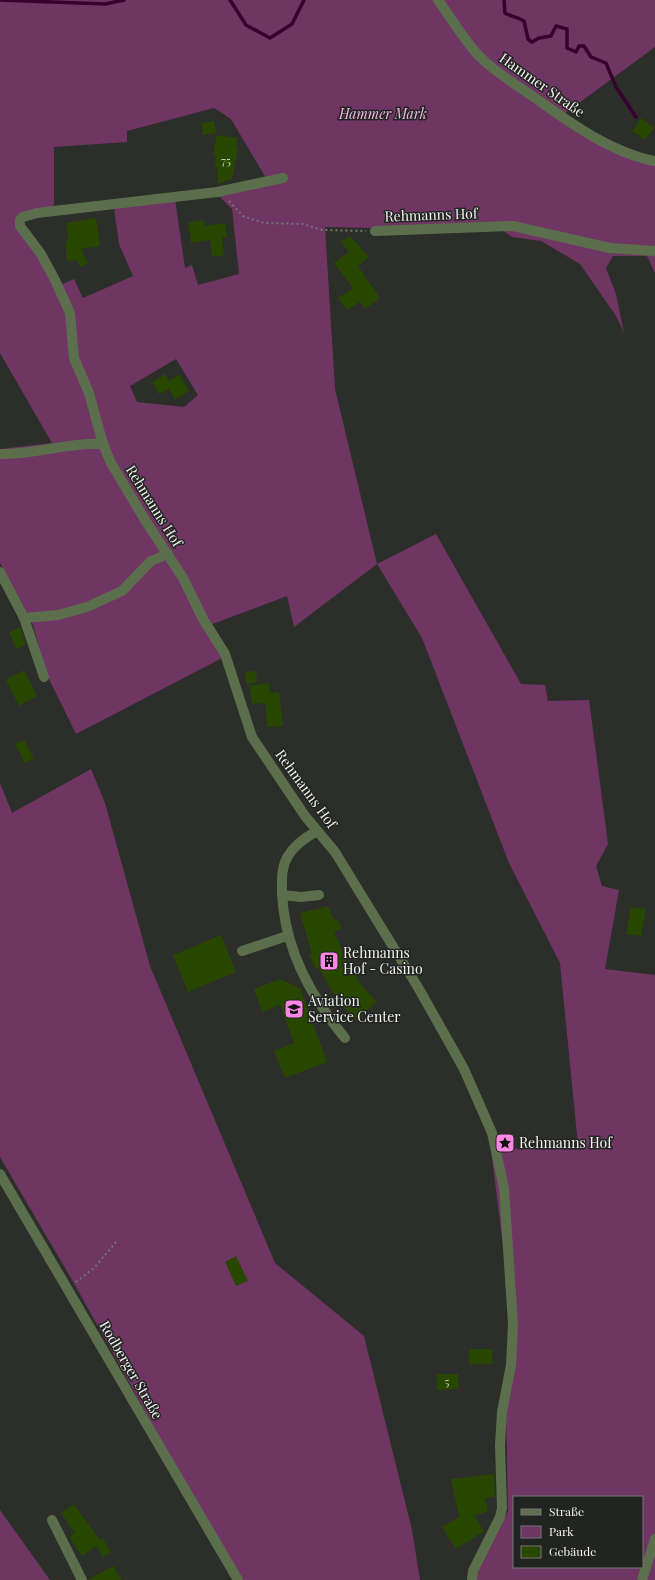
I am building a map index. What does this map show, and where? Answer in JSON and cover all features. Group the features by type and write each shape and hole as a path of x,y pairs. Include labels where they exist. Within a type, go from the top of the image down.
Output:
{"street":[{"name":"Hammer Straße","path":"438,0 478,55 500,75 565,120 594,136 640,157 655,161"},
{"name":"Rehmanns Hof","path":"283,178 217,192 37,213 23,217 20,220 23,231 41,254 70,313 74,358 91,400 103,444 111,463 183,578 204,619 225,654 252,737 305,816 335,852 450,1042 477,1097 492,1133 499,1160 507,1218 513,1324 510,1365 502,1412 502,1508 500,1517 473,1570 472,1580"},
{"name":"Rehmanns Hof","path":"375,231 513,226 610,248 655,251"},
{"path":"0,454 15,454 65,446 103,444"},
{"path":"24,618 58,615 87,607 122,591 151,561 168,554"},
{"path":"0,572 24,618 44,677"},
{"path":"317,831 295,846 287,858 282,875 282,895 287,936 308,985 331,1021 345,1038"},
{"path":"282,895 301,897 319,895"},
{"path":"242,951 287,936"},
{"name":"Rodberger Straße","path":"0,1174 238,1580"},
{"path":"52,1520 82,1580"},
{"path":"642,1580 655,1539"}],"path":[{"name":"Rehmanns Hof","path":"217,192 228,200 243,216 264,223 303,224 322,230 375,231"},
{"path":"67,1289 94,1268 116,1242"}],"green space":[{"name":"Hammer Mark","path":"0,0 655,0 655,47 560,117 655,162 655,273 647,256 613,256 606,268 616,294 624,333 616,316 580,264 541,241 512,237 493,224 428,229 325,227 335,389 377,564 294,627 287,596 207,626 224,657 76,734 47,675 33,625 0,563 0,449 52,443 0,353","holes":["214,108 231,119 266,178 215,190 54,208 54,147 127,142 127,131","218,195 232,209 239,274 198,285 192,265 185,268 175,199","114,208 119,244 133,276 83,298 74,279 60,285 25,229 24,221 30,218","176,359 198,395 184,407 137,402 130,386"]},
{"path":"436,534 521,684 545,685 548,701 589,700 608,844 596,866 602,886 619,890 605,969 655,975 655,1580 473,1580 508,1511 506,1410 512,1317 491,1150 578,1145 560,963 509,863 422,638 377,564"},
{"path":"91,769 105,803 150,966 275,1263 364,1336 412,1530 420,1580 239,1580 75,1285 0,1157 0,783 12,813"},
{"path":"0,1510 50,1580 0,1580"}],"building":[{"path":"641,118 654,128 645,140 632,131"},
{"path":"214,121 216,133 203,135 201,123"},
{"path":"217,135 237,138 236,149 238,149 232,179 218,184 217,167 215,167 216,156 213,153"},
{"path":"96,218 100,246 81,249 88,263 80,267 76,260 67,261 65,244 67,243 66,239 69,239 66,223"},
{"path":"204,220 205,226 225,223 227,237 222,238 224,255 212,257 210,240 191,243 188,223"},
{"path":"350,236 369,257 358,266 380,298 365,309 360,302 347,310 338,298 353,288 334,263 349,252 341,242"},
{"path":"165,374 169,381 179,374 189,391 175,400 169,389 159,394 152,382"},
{"path":"20,627 26,644 16,649 9,632"},
{"path":"24,670 37,696 19,706 6,680"},
{"path":"256,671 257,682 246,684 245,672"},
{"path":"269,683 270,693 279,692 283,726 267,727 265,703 252,704 249,686"},
{"path":"24,740 34,758 25,763 15,744"},
{"name":"Rehmanns Hof - Casino","path":"328,906 333,918 337,920 342,928 334,932 349,966 363,987 377,1002 355,1021 333,993 319,968 316,969 309,955 312,954 300,913"},
{"path":"631,907 646,909 641,936 626,934"},
{"path":"221,935 236,972 188,992 173,955"},
{"path":"280,979 300,988 327,1062 285,1078 274,1051 294,1043 280,1005 262,1012 254,989"},
{"path":"236,1256 248,1281 236,1286 225,1262"},
{"path":"469,1349 492,1349 492,1364 469,1364"},
{"path":"437,1374 458,1374 458,1389 437,1390"},
{"path":"494,1474 495,1497 485,1498 488,1511 474,1516 484,1531 456,1549 442,1527 459,1517 451,1479"},
{"path":"74,1504 100,1540 103,1539 111,1552 103,1557 96,1546 82,1556 69,1537 75,1533 61,1513"},
{"path":"113,1566 122,1580 88,1580"}],"waterway":[{"path":"0,0 105,4 124,0"},
{"path":"230,0 246,25 270,38 292,24 304,0"},
{"path":"504,0 505,13 524,21 528,39 532,42 539,38 551,36 556,26 567,29 567,48 576,52 579,46 584,46 591,57 606,63 616,87 636,117"}],"place":[{"name":"Rehmanns Hof - Casino","path":"329,961"},
{"name":"Aviation Service Center","path":"294,1009"},
{"name":"Rehmanns Hof","path":"505,1143"}]}
